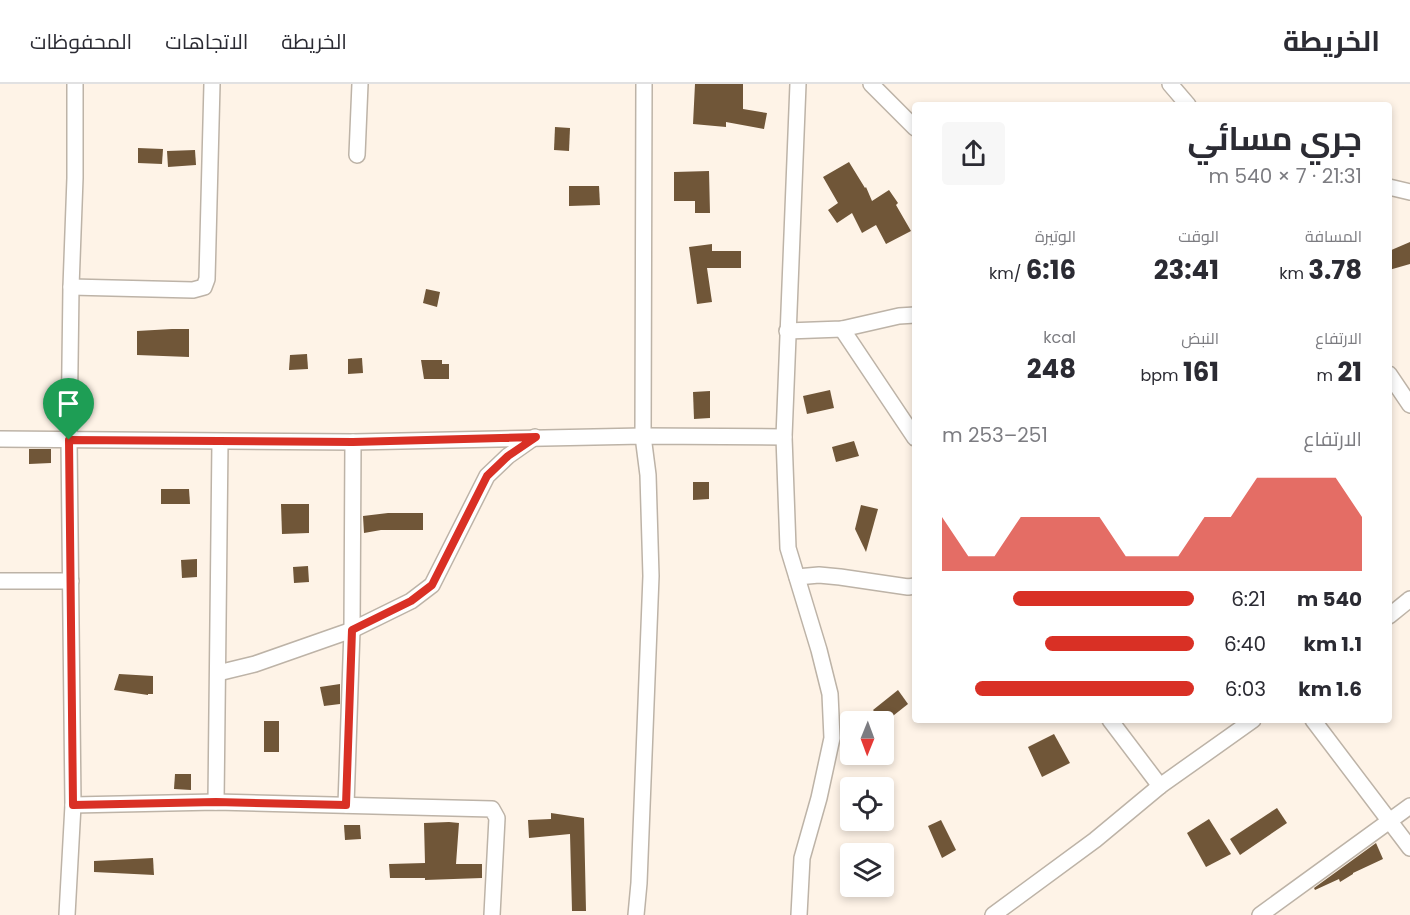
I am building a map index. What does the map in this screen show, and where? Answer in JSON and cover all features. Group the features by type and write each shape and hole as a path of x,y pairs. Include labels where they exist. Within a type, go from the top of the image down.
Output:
{"street":[{"path":"67,915 73,805 69,440 75,84"},
{"path":"71,287 193,290 204,287 207,279 212,84"},
{"path":"357,155 360,84"},
{"path":"636,915 651,576 648,475 643,435 644,84"},
{"path":"798,84 784,437 788,548 830,694 832,738 819,798 802,858 799,915"},
{"path":"871,84 912,125"},
{"path":"1170,84 1185,102"},
{"path":"1392,188 1410,192"},
{"path":"787,332 842,328 912,315"},
{"path":"842,328 912,433"},
{"path":"1392,378 1409,402"},
{"path":"0,439 353,442 643,435 784,437"},
{"path":"218,673 255,664 352,630 411,601 432,585 487,476 508,456 536,437"},
{"path":"216,802 220,442"},
{"path":"346,805 352,630 353,442"},
{"path":"797,577 829,576 912,586"},
{"path":"0,581 71,581"},
{"path":"1392,614 1410,599"},
{"path":"1112,723 1160,786"},
{"path":"993,915 1095,840 1160,786 1249,723"},
{"path":"1315,723 1410,848"},
{"path":"73,805 216,802 492,809 497,818 492,915"},
{"path":"1260,915 1410,806"}],"building":[{"path":"695,84 743,84 743,109 767,113 764,129 726,122 726,127 693,124"},
{"path":"555,127 570,128 569,151 554,150"},
{"path":"138,148 163,149 162,164 138,163"},
{"path":"195,150 196,165 168,167 167,151"},
{"path":"849,162 866,187 872,201 889,190 911,231 886,244 876,225 862,233 852,213 837,223 828,210 838,203 823,177"},
{"path":"709,171 710,213 695,213 695,201 674,201 674,172"},
{"path":"569,186 599,186 600,205 569,206"},
{"path":"1410,242 1410,264 1392,269 1392,250"},
{"path":"712,244 712,251 741,251 741,268 707,268 712,302 697,304 689,247"},
{"path":"426,289 440,292 437,307 423,303"},
{"path":"189,329 189,357 137,355 137,331"},
{"path":"307,354 308,369 289,370 290,355"},
{"path":"362,358 363,373 348,374 348,359"},
{"path":"421,360 442,360 442,364 449,364 449,379 424,379"},
{"path":"830,390 834,408 807,414 803,396"},
{"path":"710,391 710,418 694,419 693,392"},
{"path":"854,441 859,456 836,462 832,447"},
{"path":"29,449 51,449 51,463 29,464"},
{"path":"693,482 709,482 709,499 693,500"},
{"path":"161,489 189,489 190,504 161,504"},
{"path":"281,504 309,504 309,533 282,534"},
{"path":"861,505 878,509 866,552 855,529"},
{"path":"423,513 423,530 381,530 364,533 363,516"},
{"path":"197,559 197,577 182,578 181,560"},
{"path":"308,566 309,582 294,583 293,567"},
{"path":"119,674 153,676 153,694 114,690"},
{"path":"340,684 340,704 324,706 320,687"},
{"path":"898,690 908,704 894,715 894,711 873,710"},
{"path":"264,721 279,721 279,752 264,752"},
{"path":"1054,734 1070,763 1042,777 1028,747"},
{"path":"175,774 191,774 191,790 174,789"},
{"path":"1277,808 1287,823 1240,855 1230,839"},
{"path":"551,813 584,818 586,911 572,911 570,834 529,838 528,820 551,819"},
{"path":"1209,819 1231,854 1206,867 1187,833"},
{"path":"941,820 956,850 942,858 928,826"},
{"path":"424,823 459,823 456,864 482,864 482,878 425,880 425,878 390,878 389,864 425,863"},
{"path":"344,825 360,825 361,839 345,840"},
{"path":"1376,843 1383,859 1353,873 1340,882 1339,879 1315,890 1314,888"},
{"path":"153,858 154,875 94,872 94,861"}],"route":[{"path":"536,437 508,456 487,476 432,585 411,601 352,630 346,805 216,802 73,805 69,440 353,442 536,437"}]}
